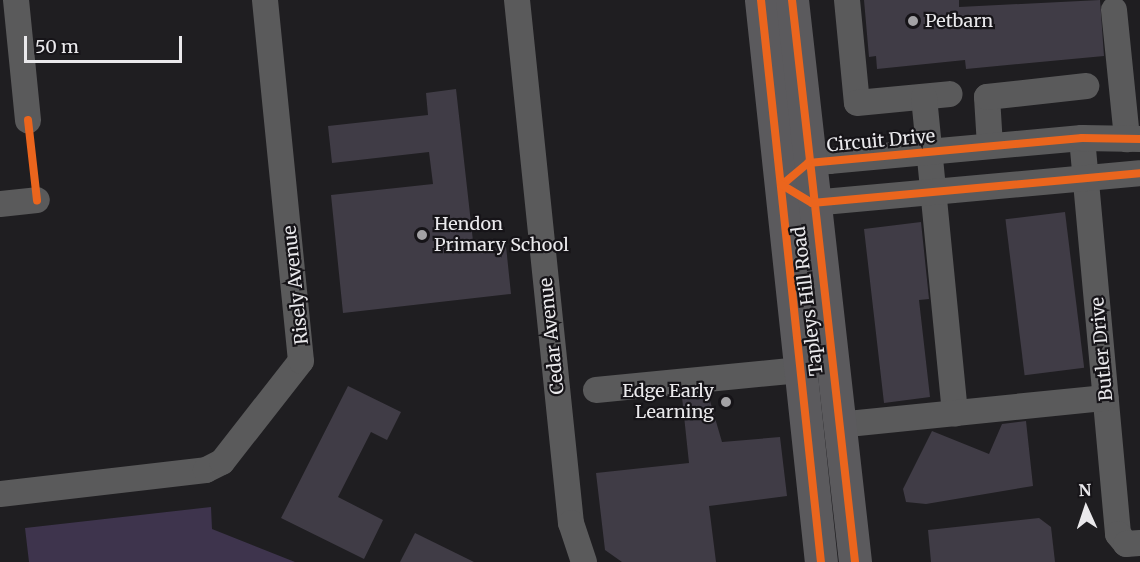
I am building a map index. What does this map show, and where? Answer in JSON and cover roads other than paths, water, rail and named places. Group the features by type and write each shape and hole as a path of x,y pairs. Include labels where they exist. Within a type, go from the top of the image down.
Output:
{"main road":[{"name":"Tapleys Hill Road","path":"761,0 821,562"},
{"name":"Tapleys Hill Road","path":"792,0 812,203 855,562"}],"street":[{"path":"16,0 28,120"},
{"name":"Risely Avenue","path":"0,494 206,470 222,462 301,361 265,0"},
{"name":"Cedar Avenue","path":"517,0 571,523 584,562"},
{"path":"847,0 857,103 950,94"},
{"path":"1114,10 1134,139"},
{"path":"990,146 987,97 1086,86"},
{"path":"924,97 955,413"},
{"name":"Circuit Drive","path":"782,185 808,163 1082,138 1134,139"},
{"name":"Butler Drive","path":"1082,138 1118,534 1131,550"},
{"path":"782,185 812,203 1140,173"},
{"path":"0,204 37,200"},
{"path":"596,390 800,370"},
{"path":"838,425 1106,398"}],"place":[{"name":"Petbarn","path":"913,21"},
{"name":"Hendon Primary School","path":"422,235"},
{"name":"Edge Early Learning","path":"726,402"}]}
